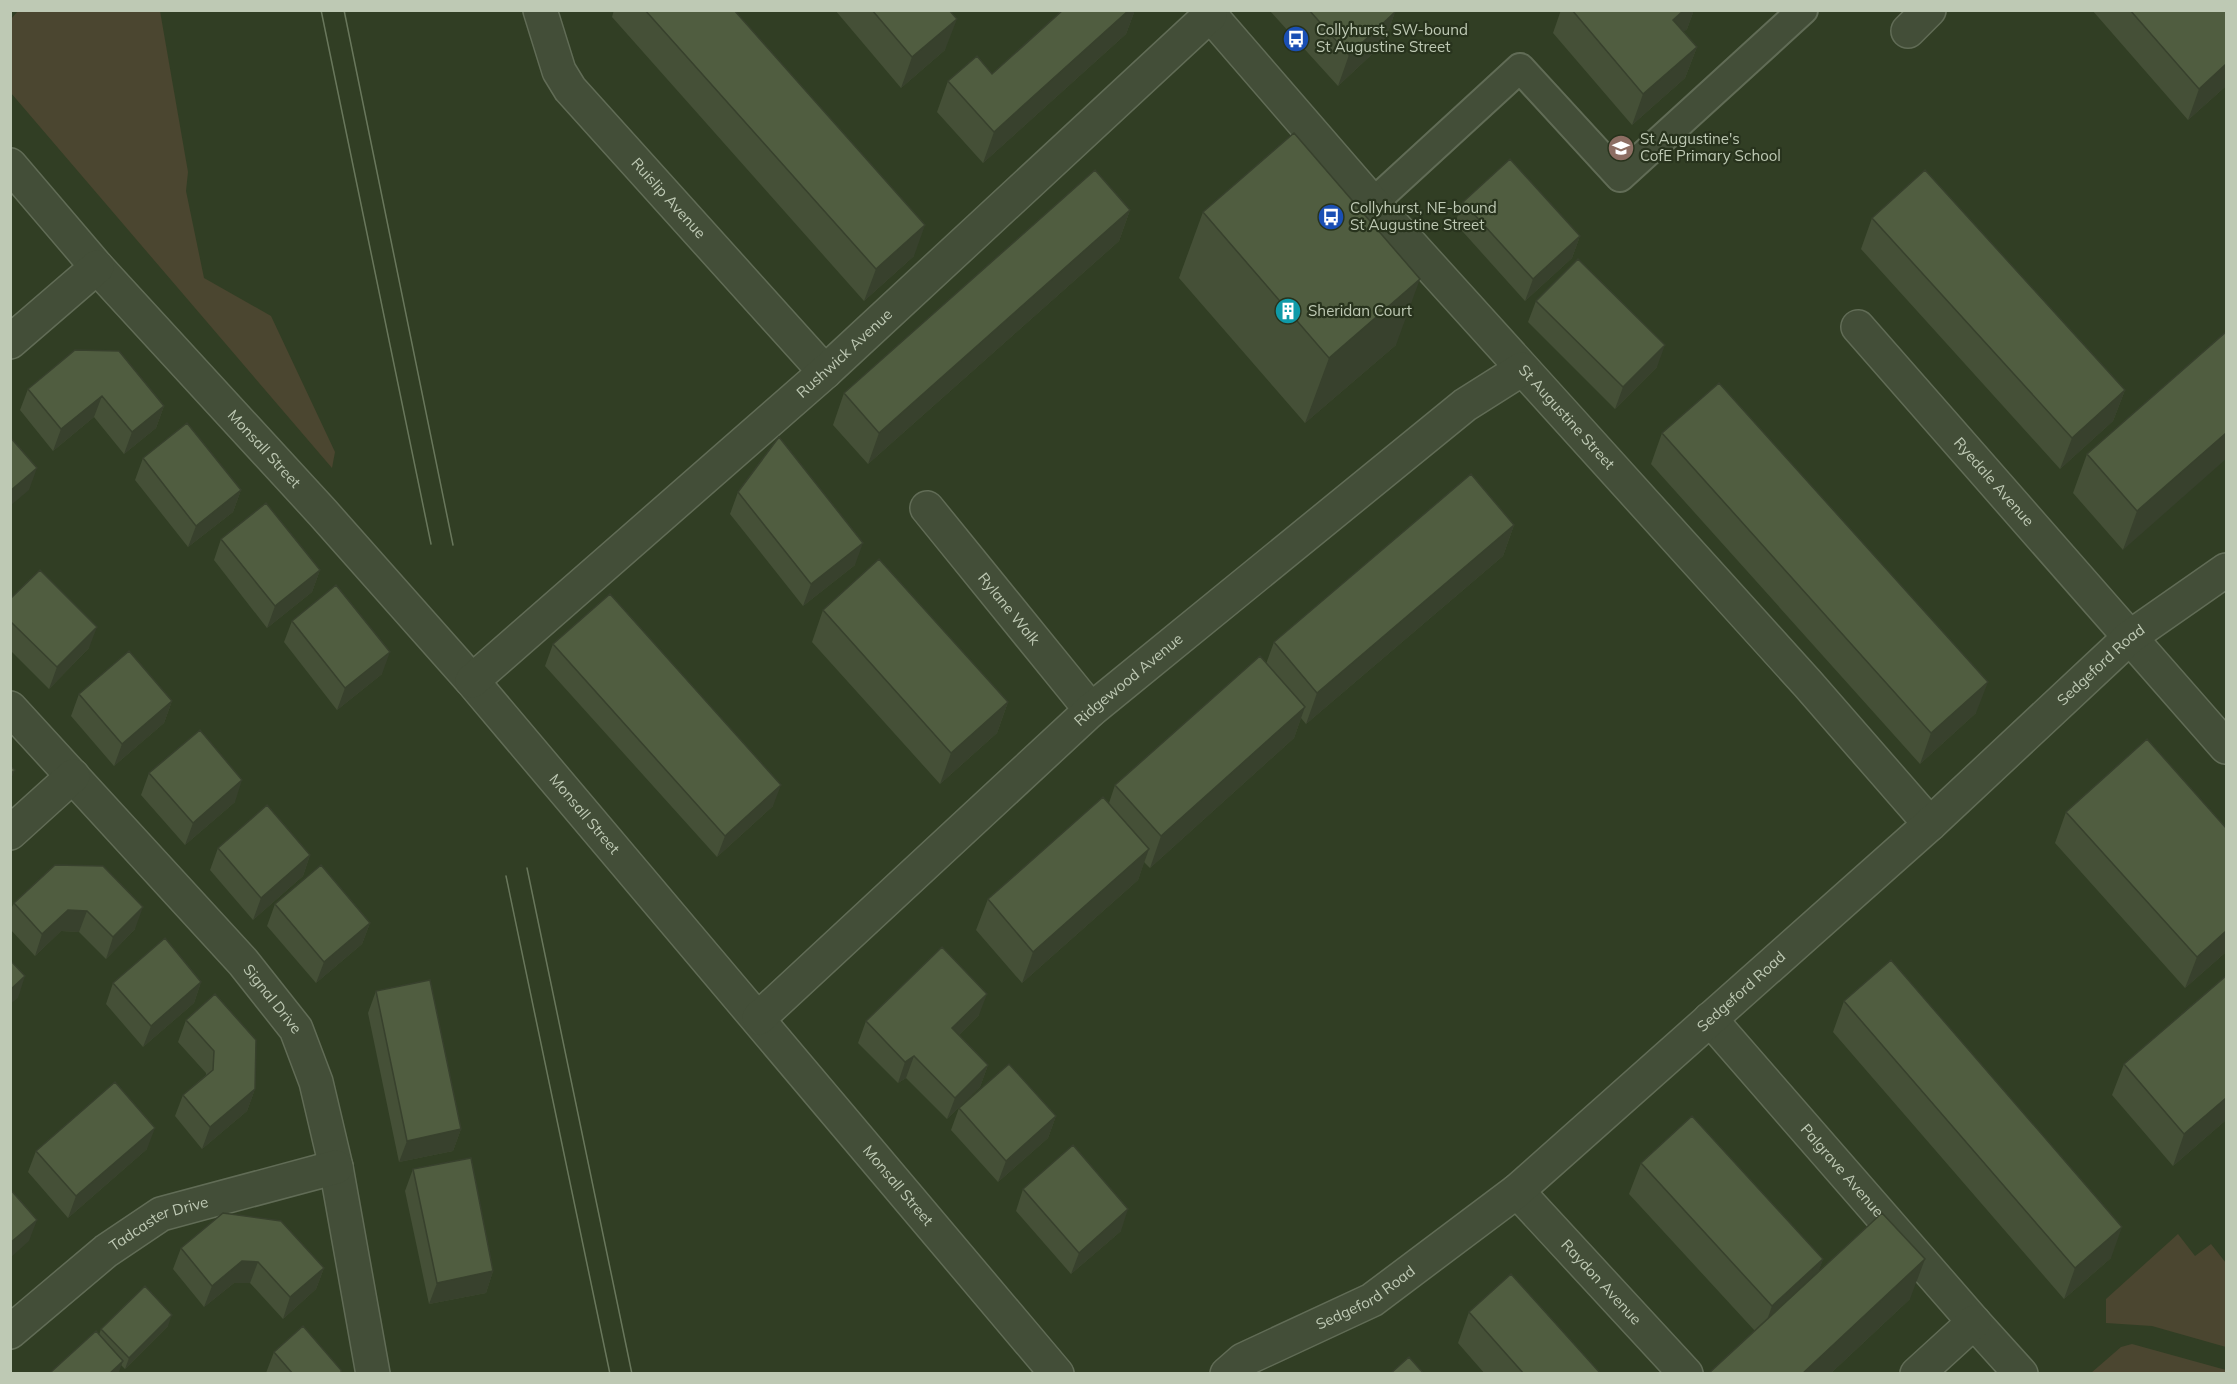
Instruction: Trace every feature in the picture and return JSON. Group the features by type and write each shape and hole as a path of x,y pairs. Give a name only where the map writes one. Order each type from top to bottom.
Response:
{"street":[{"name":"Ruislip Avenue","path":"540,10 559,71 570,89 825,372"},
{"name":"Rushwick Avenue","path":"472,681 825,372 1208,13"},
{"name":"St Augustine Street","path":"1208,13 1373,203 1808,684 1930,824"},
{"name":"Monsall Street","path":"10,165 98,267 323,513 472,681 759,1018 1057,1374"},
{"path":"10,342 98,267"},
{"name":"Ryedale Avenue","path":"1858,327 2226,747"},
{"name":"Ridgewood Avenue","path":"759,1018 1091,710 1465,405 1522,369"},
{"name":"Rylane Walk","path":"927,507 1091,710"},
{"name":"Sedgeford Road","path":"1227,1374 1243,1360 1372,1300 1517,1191 1930,824 2130,637 2226,570"},
{"name":"Signal Drive","path":"10,708 243,962 296,1029 316,1082 336,1167 372,1374"},
{"path":"10,833 73,776"},
{"name":"Palgrave Avenue","path":"1710,1019 2021,1374"},
{"name":"Tadcaster Drive","path":"10,1332 106,1251 161,1214 336,1167"},
{"name":"Raydon Avenue","path":"1517,1191 1686,1374"},
{"path":"1917,1374 1974,1322"}],"lane":[{"path":"1373,203 1520,68 1620,177 1803,10"}],"shaded area":[{"path":"18,11 160,11 188,172 186,191 204,278 271,316 335,452 332,468 11,93 11,19"},
{"path":"2178,1234 2195,1256 2211,1244 2226,1263 2226,1347 2152,1326 2106,1323 2106,1299"},
{"path":"2132,1344 2226,1370 2226,1373 2091,1373 2121,1347"}],"building":[{"path":"645,10 734,10 925,225 876,269"},
{"path":"872,10 949,10 957,19 912,57"},
{"path":"1063,10 1129,10 994,132 948,81 977,56 992,74"},
{"path":"1309,10 1394,10 1395,12 1349,55"},
{"path":"1572,10 1684,10 1673,20 1697,47 1643,94"},
{"path":"2130,10 2226,10 2226,64 2199,89"},
{"path":"1294,133 1420,279 1329,358 1203,212"},
{"path":"1510,159 1580,236 1533,279 1463,202"},
{"path":"1095,170 1130,210 879,433 844,393"},
{"path":"1925,170 2125,390 2072,438 1872,218"},
{"path":"1578,259 1665,345 1623,387 1536,301"},
{"path":"2226,332 2226,433 2137,511 2087,454"},
{"path":"75,350 119,351 164,406 132,432 102,396 61,429 28,389"},
{"path":"1719,383 1988,682 1931,733 1662,433"},
{"path":"187,423 241,490 196,526 143,458"},
{"path":"10,437 37,468 10,491"},
{"path":"779,437 863,543 811,584 738,492"},
{"path":"1471,474 1514,525 1317,693 1274,642"},
{"path":"266,503 320,570 275,606 221,539"},
{"path":"879,559 1008,702 951,753 823,610"},
{"path":"40,570 97,627 57,667 10,621 10,599"},
{"path":"336,585 390,652 345,688 292,621"},
{"path":"610,594 781,785 725,836 553,644"},
{"path":"129,651 172,701 122,744 79,694"},
{"path":"1260,656 1305,707 1161,836 1115,785"},
{"path":"200,730 242,780 193,823 149,773"},
{"path":"2147,739 2226,828 2226,931 2197,957 2066,812"},
{"path":"1103,797 1149,849 1033,952 988,899"},
{"path":"267,805 310,855 261,898 218,848"},
{"path":"55,865 103,866 143,907 113,937 87,911 68,910 42,934 14,903"},
{"path":"321,865 370,923 324,962 275,904"},
{"path":"165,938 201,982 151,1026 113,983"},
{"path":"942,947 987,994 952,1028 988,1065 955,1098 914,1056 905,1062 866,1021"},
{"path":"10,960 25,976 10,990"},
{"path":"1891,960 2122,1227 2075,1268 1844,1001"},
{"path":"2226,976 2226,1098 2184,1134 2124,1064"},
{"path":"430,980 461,1129 407,1141 376,991"},
{"path":"215,994 256,1040 255,1089 210,1127 183,1095 213,1070 214,1051 186,1020"},
{"path":"1009,1064 1056,1116 1006,1161 959,1108"},
{"path":"115,1082 155,1128 76,1196 36,1151"},
{"path":"1692,1116 1823,1259 1772,1306 1641,1163"},
{"path":"1073,1145 1128,1209 1079,1253 1023,1189"},
{"path":"471,1158 493,1271 437,1283 413,1169"},
{"path":"10,1189 37,1220 10,1243"},
{"path":"223,1213 281,1221 324,1268 290,1297 258,1262 242,1261 212,1286 181,1248"},
{"path":"1882,1213 1925,1259 1802,1374 1708,1374"},
{"path":"1511,1274 1601,1374 1524,1374 1469,1312"},
{"path":"145,1286 172,1315 129,1358 101,1329"},
{"path":"303,1326 341,1370 341,1374 293,1374 274,1352"},
{"path":"96,1331 123,1361 109,1374 53,1374 51,1372"},
{"path":"1409,1357 1424,1374 1390,1374"}],"tram line":[{"path":"321,10 431,544"},
{"path":"344,10 453,545"},
{"path":"527,868 632,1374"},
{"path":"506,876 610,1374"}],"place":[{"name":"Collyhurst, SW-bound St Augustine Street","path":"1296,39"},
{"name":"St Augustine's CofE Primary School","path":"1621,148"},
{"name":"Collyhurst, NE-bound St Augustine Street","path":"1331,217"},
{"name":"Sheridan Court","path":"1288,311"}]}
